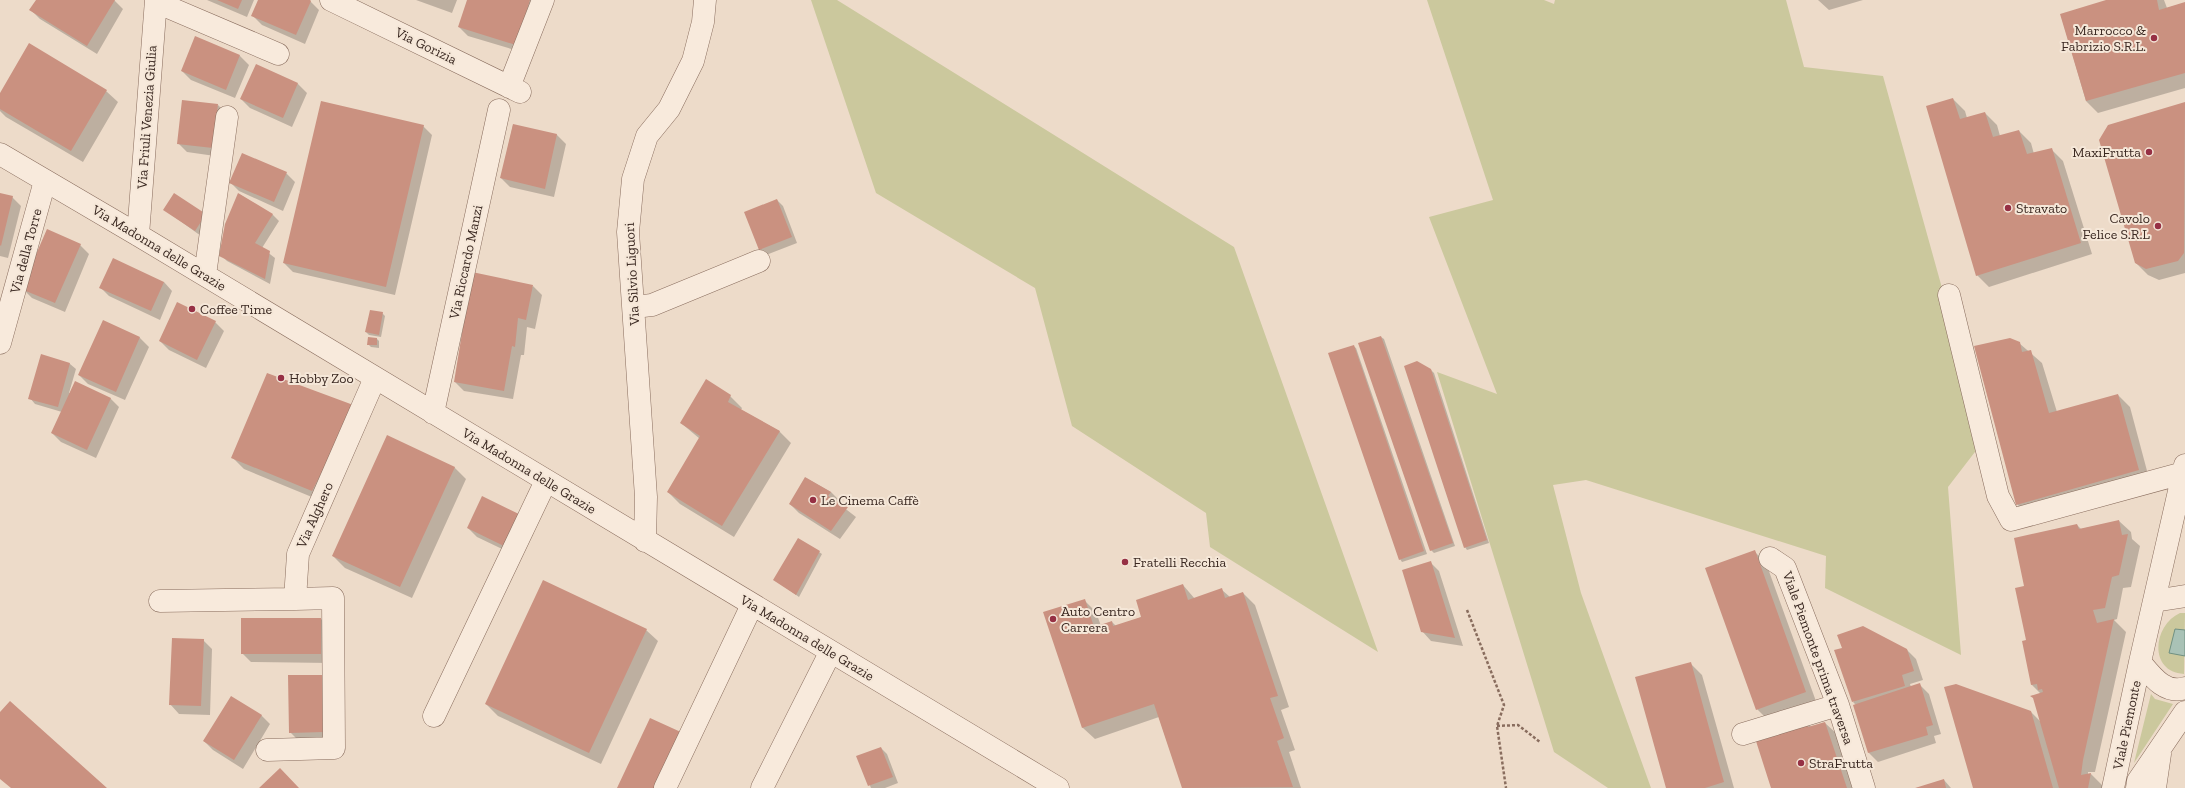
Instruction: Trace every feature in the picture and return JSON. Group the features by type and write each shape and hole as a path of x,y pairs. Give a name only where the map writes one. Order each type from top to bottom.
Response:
{"street":[{"name":"Via Gorizia","path":"342,3 515,90 543,0"},
{"name":"Via Silvio Liguori","path":"645,541 646,497 628,232 633,179 647,136 669,109 693,61 703,22 705,0"},
{"path":"156,1 278,54"},
{"name":"Via Friuli Venezia Giulia","path":"138,235 156,1"},
{"name":"Via Riccardo Manzi","path":"433,413 499,110"},
{"path":"205,275 227,117"},
{"name":"Via Madonna delle Grazie","path":"0,154 205,275 830,653 1058,788"},
{"name":"Via della Torre","path":"0,343 45,181"},
{"path":"634,307 652,305 759,261"},
{"path":"1949,295 1998,496 2011,520 2184,469"},
{"name":"Via Alghero","path":"295,599 298,554 375,378"},
{"name":"Viale Piemonte","path":"2113,788 2184,469"},
{"path":"434,716 546,481"},
{"name":"Viale Piemonte prima traversa","path":"1770,558 1786,568 1838,705 1864,788"},
{"path":"2154,601 2185,596"},
{"path":"160,601 332,598 334,748 267,750"},
{"path":"665,788 752,605"},
{"path":"762,788 830,653"},
{"name":"Viale Piemonte","path":"2140,662 2160,684 2180,689 2185,688"},
{"path":"1743,734 1838,705"},
{"name":"Viale Piemonte","path":"2137,788 2138,781 2185,712"},
{"path":"2155,788 2160,747"}],"path":[{"path":"1467,610 1504,706 1497,726 1506,788"},
{"path":"1497,726 1518,724 1540,742"}],"shaded area":[{"path":"811,0 837,0 1234,247 1378,652 1210,547 1206,513 1072,426 1035,288 876,193"},
{"path":"1427,0 1544,0 1554,4 1555,0 1786,0 1804,67 1883,76 1942,288 1978,448 1948,487 1961,655 1825,588 1826,556 1586,480 1553,485 1581,593 1651,788 1608,788 1554,752 1437,372 1497,394 1429,217 1493,200"},
{"path":"2180,613 2185,613 2184,674 2172,671 2164,665 2160,657 2158,647 2164,627 2171,619"},
{"path":"2175,629 2185,630 2185,656 2169,653"},
{"path":"2151,694 2155,699 2173,704 2134,763"}],"building":[{"path":"36,0 115,0 87,46 29,10"},
{"path":"217,0 242,0 238,9"},
{"path":"258,0 311,1 296,35 251,16"},
{"path":"467,0 530,0 516,45 458,27"},
{"path":"2106,0 2157,0 2159,10 2185,2 2185,73 2086,101 2060,14"},
{"path":"195,36 240,55 226,90 181,71"},
{"path":"29,43 107,90 71,151 0,109 0,93"},
{"path":"256,64 298,83 283,118 240,99"},
{"path":"1953,98 1960,119 1985,112 1993,137 2019,130 2027,154 2052,148 2081,243 1976,276 1926,106"},
{"path":"182,100 218,104 213,148 177,144"},
{"path":"321,101 424,125 386,287 283,263"},
{"path":"2185,102 2184,253 2178,261 2146,269 2135,263 2099,140 2108,125"},
{"path":"513,124 557,134 545,189 500,178"},
{"path":"242,153 287,172 274,202 229,183"},
{"path":"0,193 13,196 1,246 0,245"},
{"path":"174,193 206,214 195,231 163,210"},
{"path":"238,193 273,214 255,243 270,251 265,279 219,256 225,224"},
{"path":"777,199 792,237 759,250 744,212"},
{"path":"47,229 81,244 55,303 21,289"},
{"path":"113,258 164,282 151,311 99,288"},
{"path":"472,272 533,285 526,320 518,318 515,347 512,346 504,391 454,382"},
{"path":"177,302 216,321 197,360 159,341"},
{"path":"370,310 383,312 379,335 365,332"},
{"path":"103,320 140,337 116,392 78,375"},
{"path":"1381,336 1453,543 1430,551 1358,343"},
{"path":"368,337 377,338 377,345 367,345"},
{"path":"2010,338 2020,342 2022,352 2031,350 2049,413 2118,394 2139,470 2016,505 1974,346"},
{"path":"1354,345 1424,551 1399,560 1328,353"},
{"path":"41,354 70,363 58,407 28,399"},
{"path":"1417,361 1431,369 1487,540 1464,548 1404,366"},
{"path":"267,373 356,406 312,491 231,458"},
{"path":"706,379 731,395 728,402 780,431 722,526 667,492 700,436 680,423"},
{"path":"75,381 111,398 87,450 51,433"},
{"path":"387,435 455,467 400,587 332,556"},
{"name":"Le Cinema Caffè","path":"805,477 831,492 828,496 848,507 831,531 789,504"},
{"path":"482,496 523,516 508,548 467,528"},
{"path":"2119,520 2122,535 2128,534 2119,575 2112,577 2105,608 2093,610 2097,623 2114,619 2083,760 2081,775 2091,773 2088,788 2059,788 2033,698 2030,696 2043,692 2042,689 2038,690 2037,684 2031,685 2022,641 2026,640 2015,588 2024,586 2014,538 2077,524 2079,529"},
{"path":"798,538 820,551 796,595 773,580"},
{"path":"1755,550 1806,692 1756,710 1705,568"},
{"path":"1431,561 1455,638 1421,632 1402,570"},
{"path":"543,580 647,629 589,753 485,704"},
{"path":"1183,584 1188,600 1222,588 1225,598 1243,592 1278,696 1270,698 1284,738 1277,741 1293,787 1182,788 1154,704 1082,728 1043,612 1085,599 1094,627 1112,621 1113,626 1141,617 1136,600"},
{"path":"241,618 321,618 321,654 241,654"},
{"path":"1863,626 1907,649 1914,671 1902,675 1905,686 1852,702 1834,650 1842,648 1837,635"},
{"path":"172,638 204,639 201,706 169,705"},
{"path":"1691,662 1724,782 1705,788 1666,788 1635,677"},
{"path":"288,675 323,675 324,732 289,733"},
{"path":"1920,683 1933,725 1926,727 1928,735 1868,753 1853,705"},
{"path":"1956,684 2031,711 2053,788 1973,788 1944,687"},
{"path":"231,696 262,715 234,760 203,741"},
{"path":"10,701 107,788 11,788 0,779 0,712"},
{"path":"650,718 683,733 657,788 617,788"},
{"name":"StraFrutta","path":"1807,721 1808,727 1825,722 1847,788 1771,788 1755,738"},
{"path":"881,747 893,777 868,786 856,756"},
{"path":"280,768 299,788 259,788"},
{"path":"1944,779 1946,788 1915,788"}],"place":[{"name":"Marrocco & Fabrizio S.R.L.","path":"2154,38"},
{"name":"MaxiFrutta","path":"2149,152"},
{"name":"Stravato","path":"2008,208"},
{"name":"Cavolo Felice S.R.L","path":"2158,226"},
{"name":"Coffee Time","path":"192,309"},
{"name":"Hobby Zoo","path":"281,378"},
{"name":"Le Cinema Caffè","path":"813,500"},
{"name":"Fratelli Recchia","path":"1125,562"},
{"name":"Auto Centro Carrera","path":"1053,619"},
{"name":"StraFrutta","path":"1801,763"}]}
